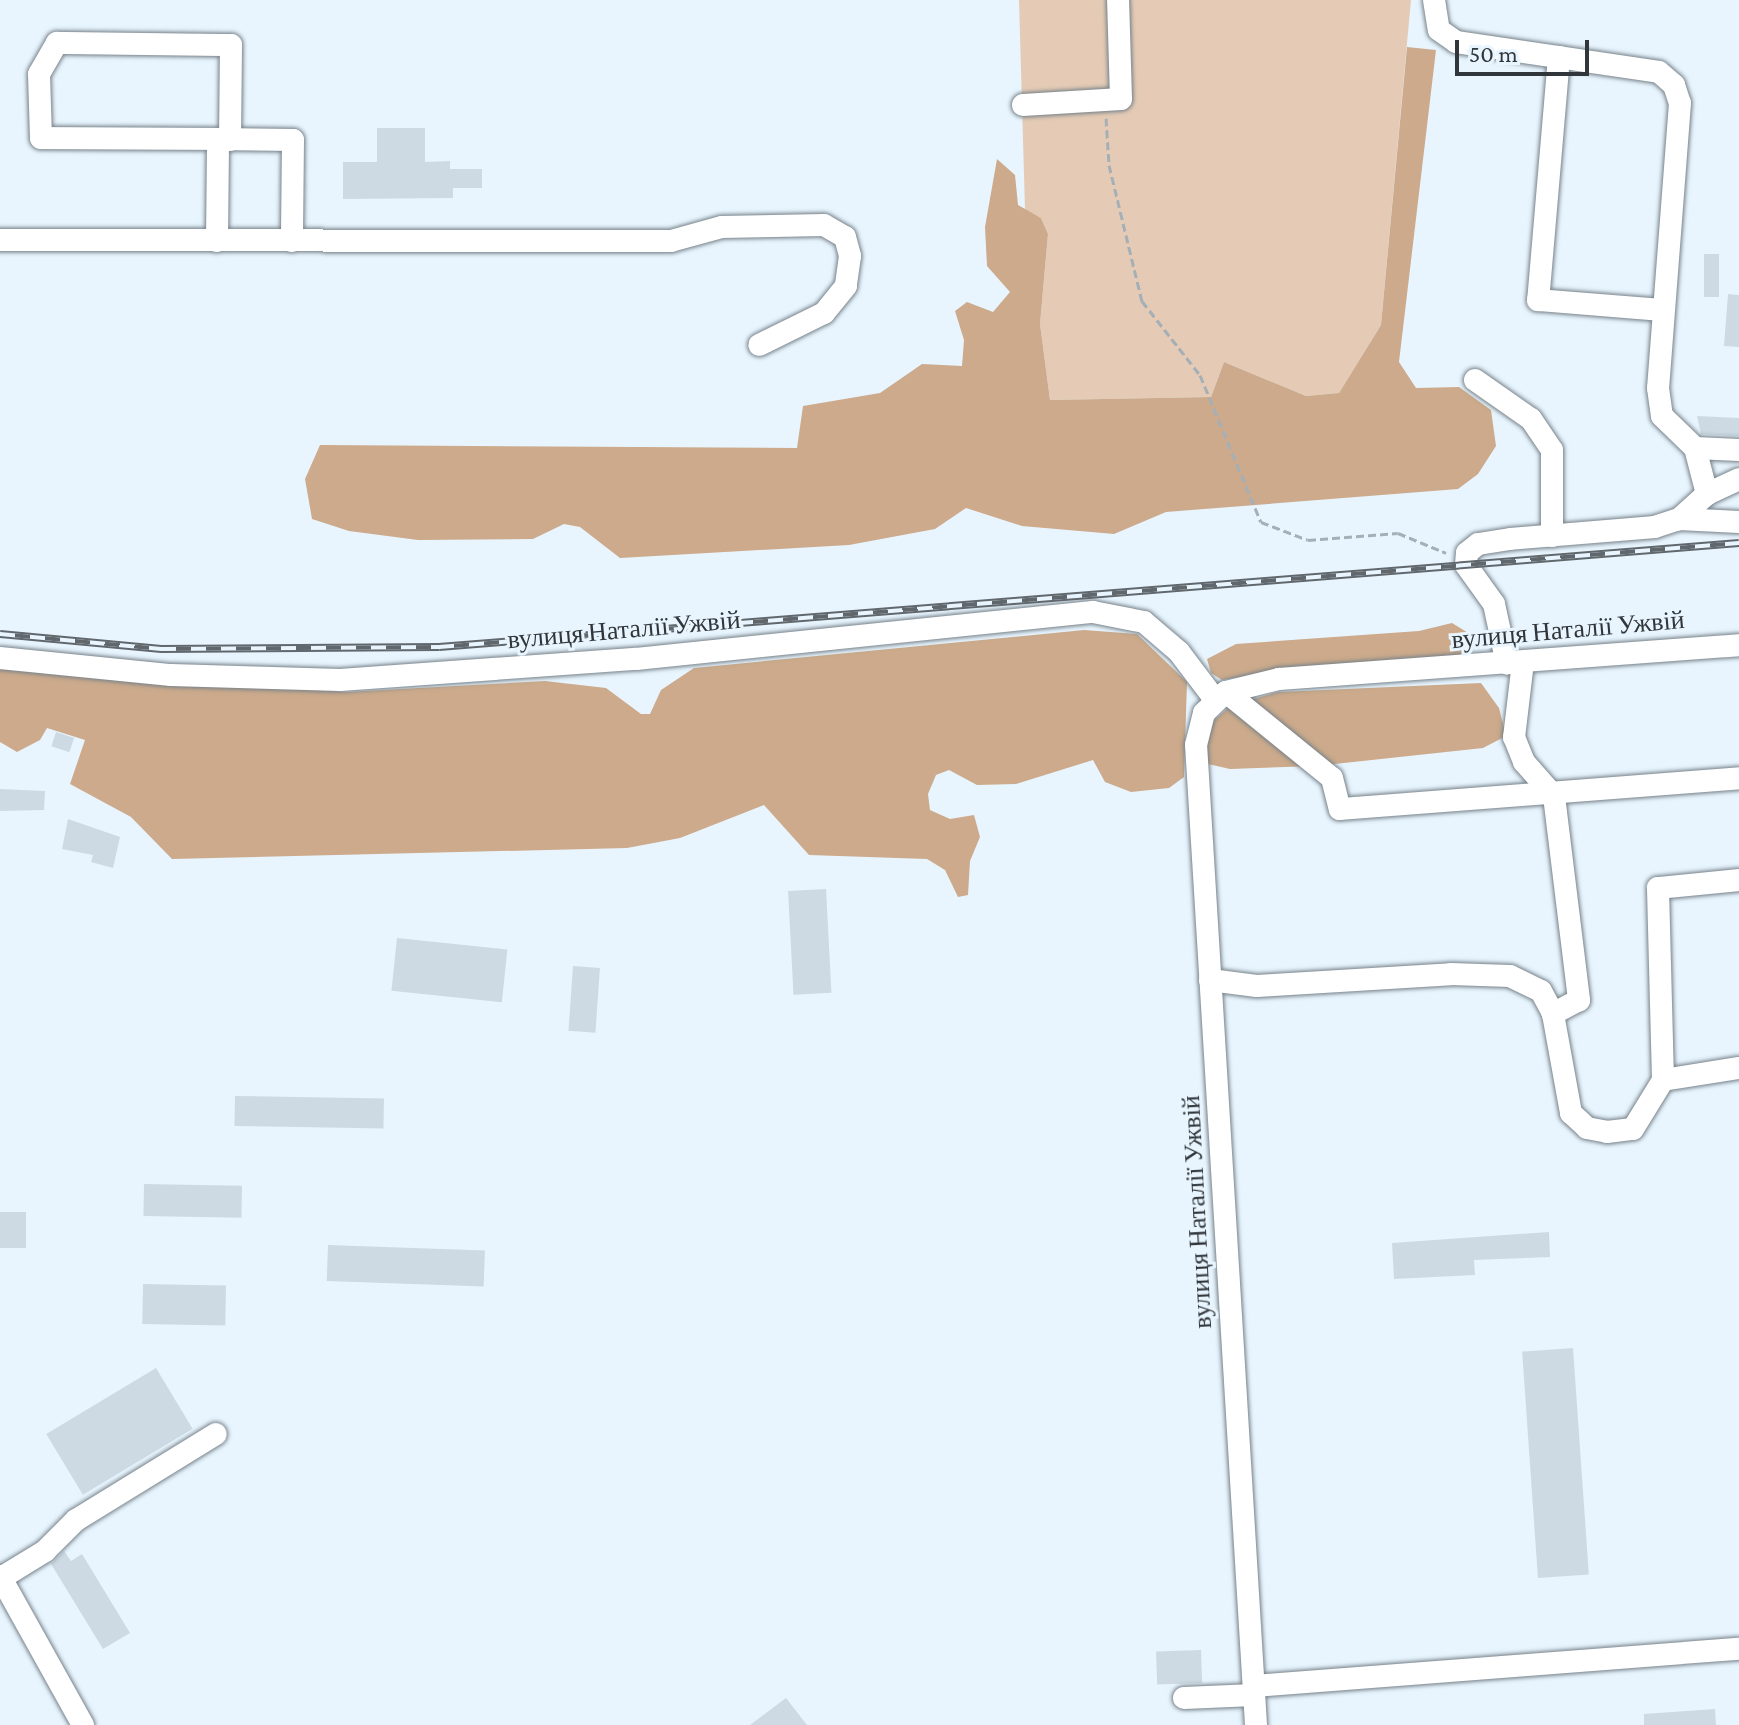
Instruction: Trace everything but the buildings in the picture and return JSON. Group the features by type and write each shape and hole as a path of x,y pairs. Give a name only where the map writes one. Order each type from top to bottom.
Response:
{"street":[{"path":"1023,105 1121,99 1118,0"},
{"path":"1434,0 1433,17 1439,30 1456,42 1659,72 1674,85 1680,103 1661,310 1662,416 1695,448 1707,494"},
{"path":"217,241 224,139 231,45 57,43 39,74 41,138 224,139 293,140 292,241"},
{"path":"1559,57 1538,300 1661,310"},
{"path":"0,240 671,241 722,227 824,225 845,237 850,256 846,286 824,313 759,345"},
{"path":"1475,380 1531,419 1552,450 1552,536"},
{"path":"1695,448 1739,450"},
{"path":"1679,519 1707,494 1739,479"},
{"path":"1553,1014 1579,1000 1554,796 1524,762 1514,737 1515,663 1494,604 1466,565 1467,553 1478,544 1655,527 1679,519 1739,522"},
{"name":"вулиця Наталії Ужвій","path":"0,658 171,675 340,680 636,659 1093,612 1144,622 1179,652 1221,696"},
{"name":"вулиця Наталії Ужвій","path":"1256,1725 1196,745 1204,713 1221,696 1279,679 1739,645"},
{"path":"1221,696 1332,778 1340,809 1738,782"},
{"path":"1210,980 1257,986 1451,974 1510,976 1541,991 1553,1014 1571,1113 1587,1128 1633,1129 1663,1080 1658,888 1739,880"},
{"path":"1663,1080 1739,1068"},
{"path":"83,1725 0,1577 45,1551 76,1520 216,1434"},
{"path":"1184,1698 1739,1649"}],"path":[{"path":"1105,100 1109,165 1142,301 1200,375 1261,522 1308,540 1398,533 1428,541 1466,565"}],"shaded area":[{"path":"1019,0 1411,0 1381,325 1339,393 1306,396 1224,362 1211,397 1050,400 1040,324 1048,234 1041,218 1025,210"},
{"path":"1407,47 1436,50 1399,362 1416,388 1459,387 1491,410 1496,446 1478,474 1458,489 1166,512 1114,534 1022,526 966,508 935,529 849,545 620,558 580,527 564,524 533,539 418,540 349,531 312,519 305,479 320,445 797,448 803,406 880,393 922,364 962,366 964,340 955,311 967,302 993,312 1010,292 987,266 985,227 997,159 1015,175 1018,205 1041,218 1048,234 1040,324 1050,400 1211,397 1224,362 1306,396 1339,393 1381,325"},
{"path":"1452,623 1470,634 1471,658 1277,671 1222,680 1211,673 1207,659 1236,644 1419,631"},
{"path":"1084,630 1137,634 1187,682 1184,777 1169,788 1131,792 1105,782 1093,760 1016,784 977,785 949,770 936,775 928,794 930,810 950,819 974,815 980,837 970,861 968,895 958,897 945,870 927,859 809,855 764,805 680,838 627,848 172,859 131,817 70,784 85,740 47,728 40,740 17,752 0,742 0,668 346,692 545,681 606,688 641,714 650,714 661,690 694,668"},
{"path":"1481,683 1499,708 1506,736 1483,748 1316,766 1230,769 1208,764 1206,745 1212,722 1232,705 1278,692"}],"railway":[{"path":"0,634 161,649 439,647 1739,543"}]}
